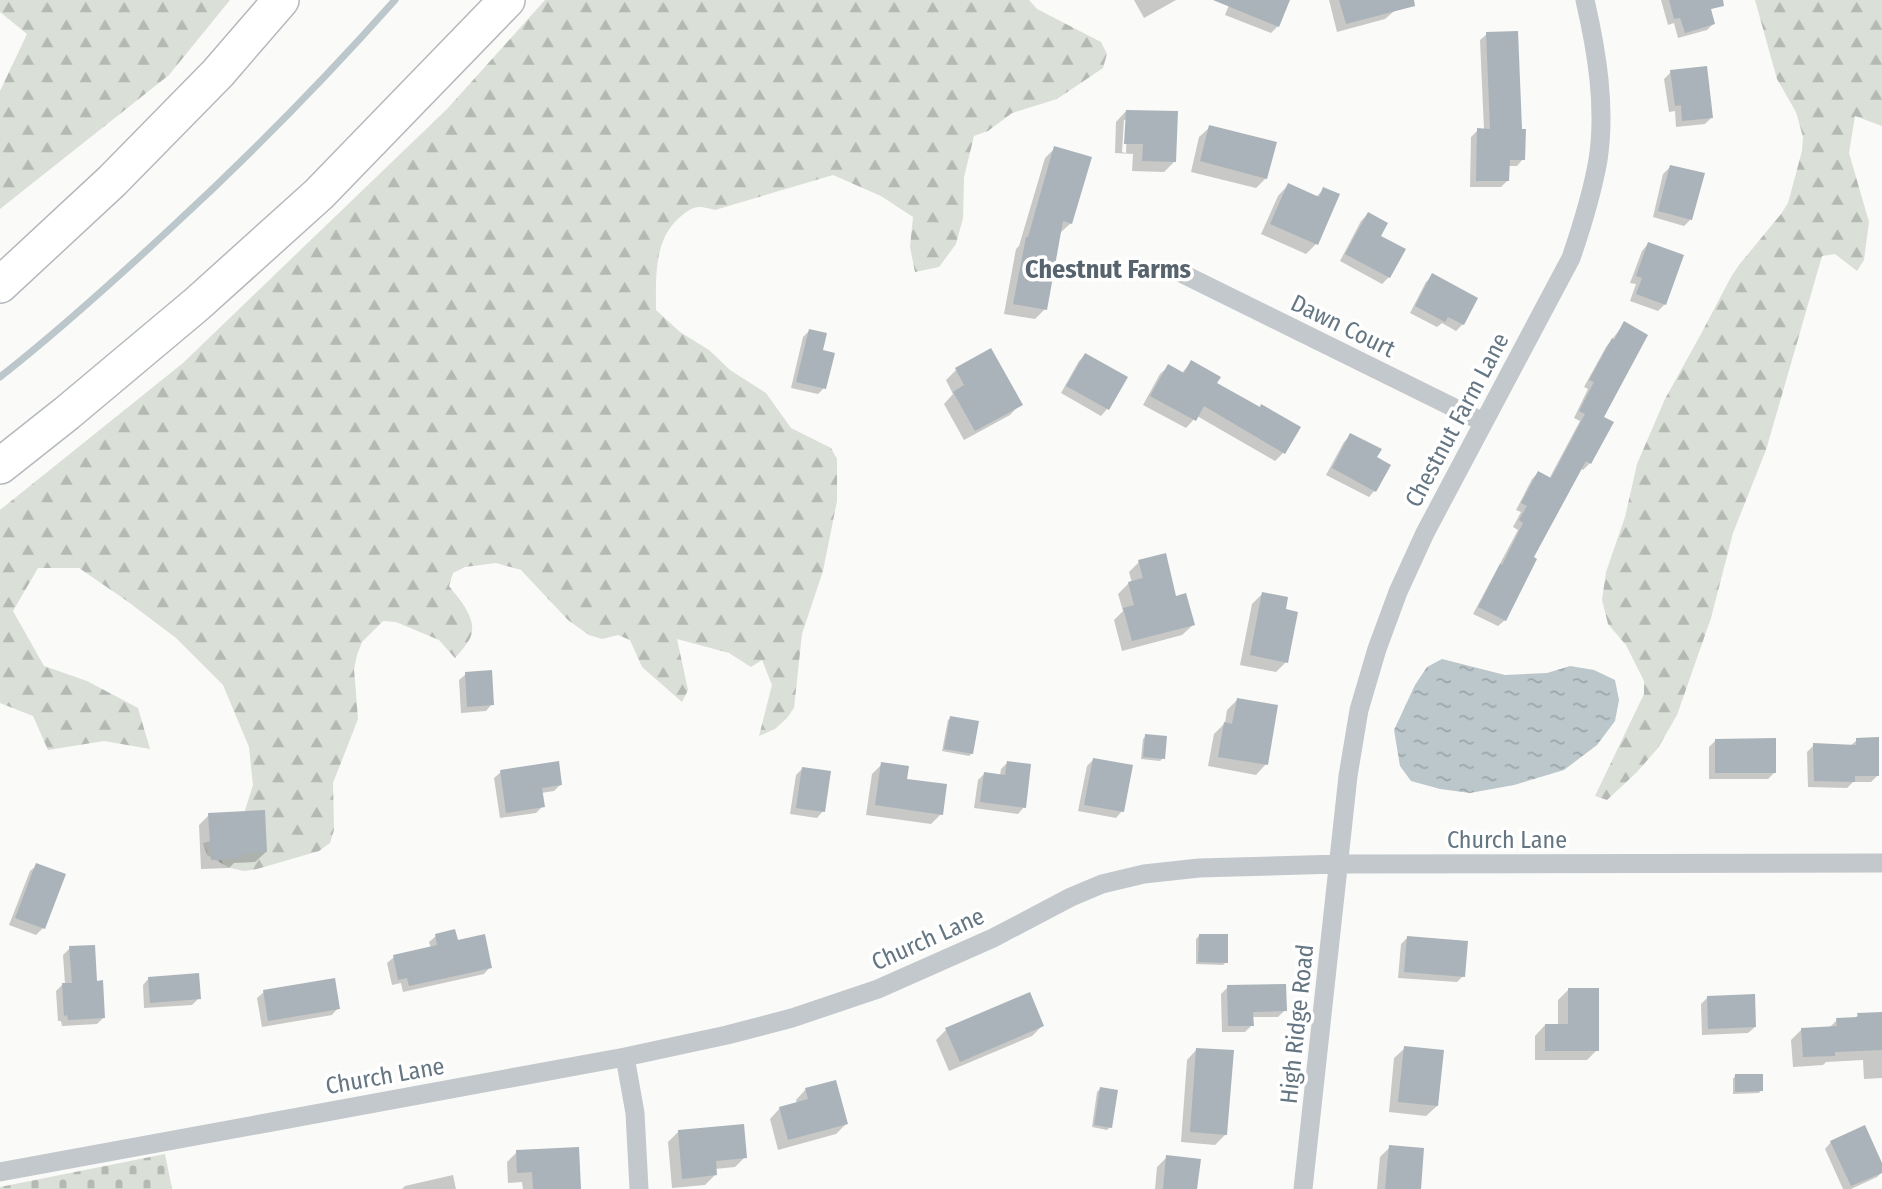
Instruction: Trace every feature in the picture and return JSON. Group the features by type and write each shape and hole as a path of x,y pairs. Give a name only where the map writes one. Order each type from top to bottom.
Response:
{"highway":[{"path":"0,285 112,181 219,73 281,0"},
{"path":"0,466 197,304 319,194 507,0"}],"street":[{"name":"Chestnut Farm Lane","path":"1339,864 1348,776 1357,723 1377,649 1398,592 1419,545 1483,422 1572,258 1587,210 1598,158 1600,101 1596,51 1585,0"},
{"name":"Dawn Court","path":"1181,273 1483,422"},
{"name":"Church Lane","path":"0,1172 625,1057 727,1035 792,1018 878,989 993,938 1071,897 1102,884 1144,874 1199,869 1339,864 1882,863"},
{"name":"High Ridge Road","path":"1303,1189 1339,864"},
{"path":"625,1057 635,1112 639,1189"}],"green space":[{"path":"0,0 230,0 169,75 0,209 0,91 27,34 0,12"},
{"path":"545,0 1029,0 1037,9 1101,42 1107,54 1103,68 1057,99 1012,113 988,131 974,136 964,177 963,218 956,244 939,267 915,272 910,247 913,217 881,196 833,175 715,210 694,208 671,226 665,237 658,260 656,310 680,332 709,350 730,370 766,393 791,428 831,448 837,459 837,501 823,571 802,634 794,708 787,718 775,729 759,736 772,685 762,660 751,667 729,653 677,639 688,690 682,702 642,667 630,640 618,635 602,639 589,635 568,620 521,570 496,563 465,567 453,573 449,586 467,611 472,633 455,658 439,640 396,622 383,621 362,642 354,669 358,719 333,783 334,830 330,843 319,851 257,869 244,871 230,868 207,855 203,843 231,836 241,823 253,785 249,747 223,685 176,638 127,601 79,568 38,568 13,611 44,666 87,681 138,708 150,749 104,741 48,750 33,716 0,703 0,510 183,363 447,109"},
{"path":"1755,0 1882,0 1882,126 1855,116 1849,153 1869,222 1864,260 1857,271 1835,254 1822,256 1766,450 1733,533 1711,618 1677,715 1658,748 1607,800 1595,796 1644,694 1644,681 1626,645 1608,624 1602,600 1606,572 1625,517 1637,464 1665,399 1731,277 1788,203 1802,151 1803,137 1796,112 1777,79"},
{"path":"165,1154 172,1189 0,1189 0,1187"}],"water":[{"path":"1442,659 1505,675 1547,673 1570,666 1594,670 1615,680 1619,700 1615,721 1597,745 1564,770 1514,785 1470,793 1411,781 1400,766 1394,730 1415,685 1427,667"}],"building":[{"path":"1213,0 1290,0 1279,27"},
{"path":"1339,0 1414,0 1415,6 1346,24"},
{"path":"1669,0 1723,0 1724,6 1711,9 1715,24 1685,33 1680,18 1674,19"},
{"path":"1518,31 1522,129 1526,129 1525,160 1510,160 1509,181 1476,181 1477,128 1490,129 1486,32"},
{"path":"1707,66 1713,118 1682,121 1681,105 1675,106 1670,70"},
{"path":"1126,110 1178,111 1176,162 1142,161 1143,144 1124,144"},
{"path":"1209,125 1277,142 1267,179 1200,161"},
{"path":"1054,146 1092,157 1072,224 1063,221 1047,310 1013,304 1026,237"},
{"path":"1670,165 1705,173 1692,220 1658,211"},
{"path":"1288,183 1319,197 1323,187 1340,194 1318,245 1270,224"},
{"path":"1368,212 1388,223 1381,236 1406,249 1390,278 1345,254"},
{"path":"1648,242 1684,255 1666,305 1636,294 1642,278 1636,276"},
{"path":"1432,273 1478,298 1464,325 1448,317 1445,322 1415,306"},
{"path":"1624,321 1648,335 1604,417 1614,422 1591,464 1586,461 1534,557 1537,559 1506,621 1478,607 1523,523 1519,520 1527,506 1521,503 1538,471 1551,478 1585,414 1579,411 1594,382 1589,380"},
{"path":"809,329 827,333 823,350 835,353 826,389 796,382"},
{"path":"991,348 1023,405 975,431 953,392 964,385 955,368"},
{"path":"1085,353 1128,377 1109,410 1066,386"},
{"path":"1191,360 1221,377 1217,383 1301,427 1285,454 1204,406 1196,421 1150,396 1168,364 1184,373"},
{"path":"1350,433 1382,449 1377,457 1391,465 1376,492 1332,468"},
{"path":"1166,553 1176,596 1186,593 1195,625 1132,641 1123,608 1134,605 1128,582 1143,578 1138,560"},
{"path":"1262,592 1288,597 1286,609 1298,612 1288,663 1250,655"},
{"path":"492,670 494,705 467,707 465,672"},
{"path":"1237,698 1278,705 1268,765 1218,757 1224,722 1232,724"},
{"path":"950,716 979,721 973,754 944,749"},
{"path":"1145,734 1167,736 1165,759 1143,757"},
{"path":"1879,737 1879,776 1855,776 1855,782 1814,781 1813,743 1856,745 1856,738"},
{"path":"1776,738 1776,773 1715,773 1715,739"},
{"path":"1093,758 1133,765 1124,812 1084,805"},
{"path":"559,761 562,785 542,788 545,807 506,813 500,770"},
{"path":"1007,761 1031,764 1026,808 980,802 984,772 1005,775"},
{"path":"881,762 909,766 907,779 947,784 943,815 875,805"},
{"path":"802,767 831,771 825,812 796,808"},
{"path":"265,810 267,852 241,854 241,858 211,860 208,813"},
{"path":"36,863 66,874 45,929 15,918"},
{"path":"455,929 458,940 485,934 492,968 409,986 407,978 398,980 393,955 437,945 435,934"},
{"path":"1199,934 1228,934 1228,963 1198,962"},
{"path":"1407,936 1468,941 1465,977 1404,972"},
{"path":"95,945 97,981 103,980 105,1018 68,1020 67,1015 64,1016 62,983 72,983 69,946"},
{"path":"199,973 201,999 150,1003 148,977"},
{"path":"335,978 340,1009 268,1021 263,990"},
{"path":"1286,984 1287,1011 1253,1012 1254,1026 1228,1026 1227,985"},
{"path":"1568,988 1599,988 1599,1051 1545,1051 1545,1024 1568,1024"},
{"path":"1030,992 1044,1026 960,1062 945,1028"},
{"path":"1755,994 1756,1027 1708,1029 1707,996"},
{"path":"1882,1012 1882,1050 1835,1052 1835,1056 1803,1057 1801,1028 1837,1026 1836,1018 1858,1017 1857,1013"},
{"path":"1404,1046 1444,1050 1438,1106 1398,1102"},
{"path":"1196,1048 1234,1050 1227,1135 1190,1132"},
{"path":"1735,1074 1763,1074 1763,1091 1735,1092"},
{"path":"836,1080 848,1124 788,1140 779,1107 808,1099 805,1088"},
{"path":"1100,1087 1118,1090 1112,1128 1094,1125"},
{"path":"744,1124 747,1158 716,1161 717,1175 682,1179 678,1130"},
{"path":"1865,1125 1882,1163 1882,1173 1851,1186 1830,1141"},
{"path":"1389,1145 1424,1148 1421,1189 1385,1189"},
{"path":"579,1147 581,1189 533,1189 532,1172 517,1173 516,1150"},
{"path":"1166,1155 1201,1159 1197,1189 1163,1189"}],"waterway":[{"path":"0,377 88,304 201,200 314,88 395,0"}],"district":[{"name":"Chestnut Farms","path":"1108,269"}]}
